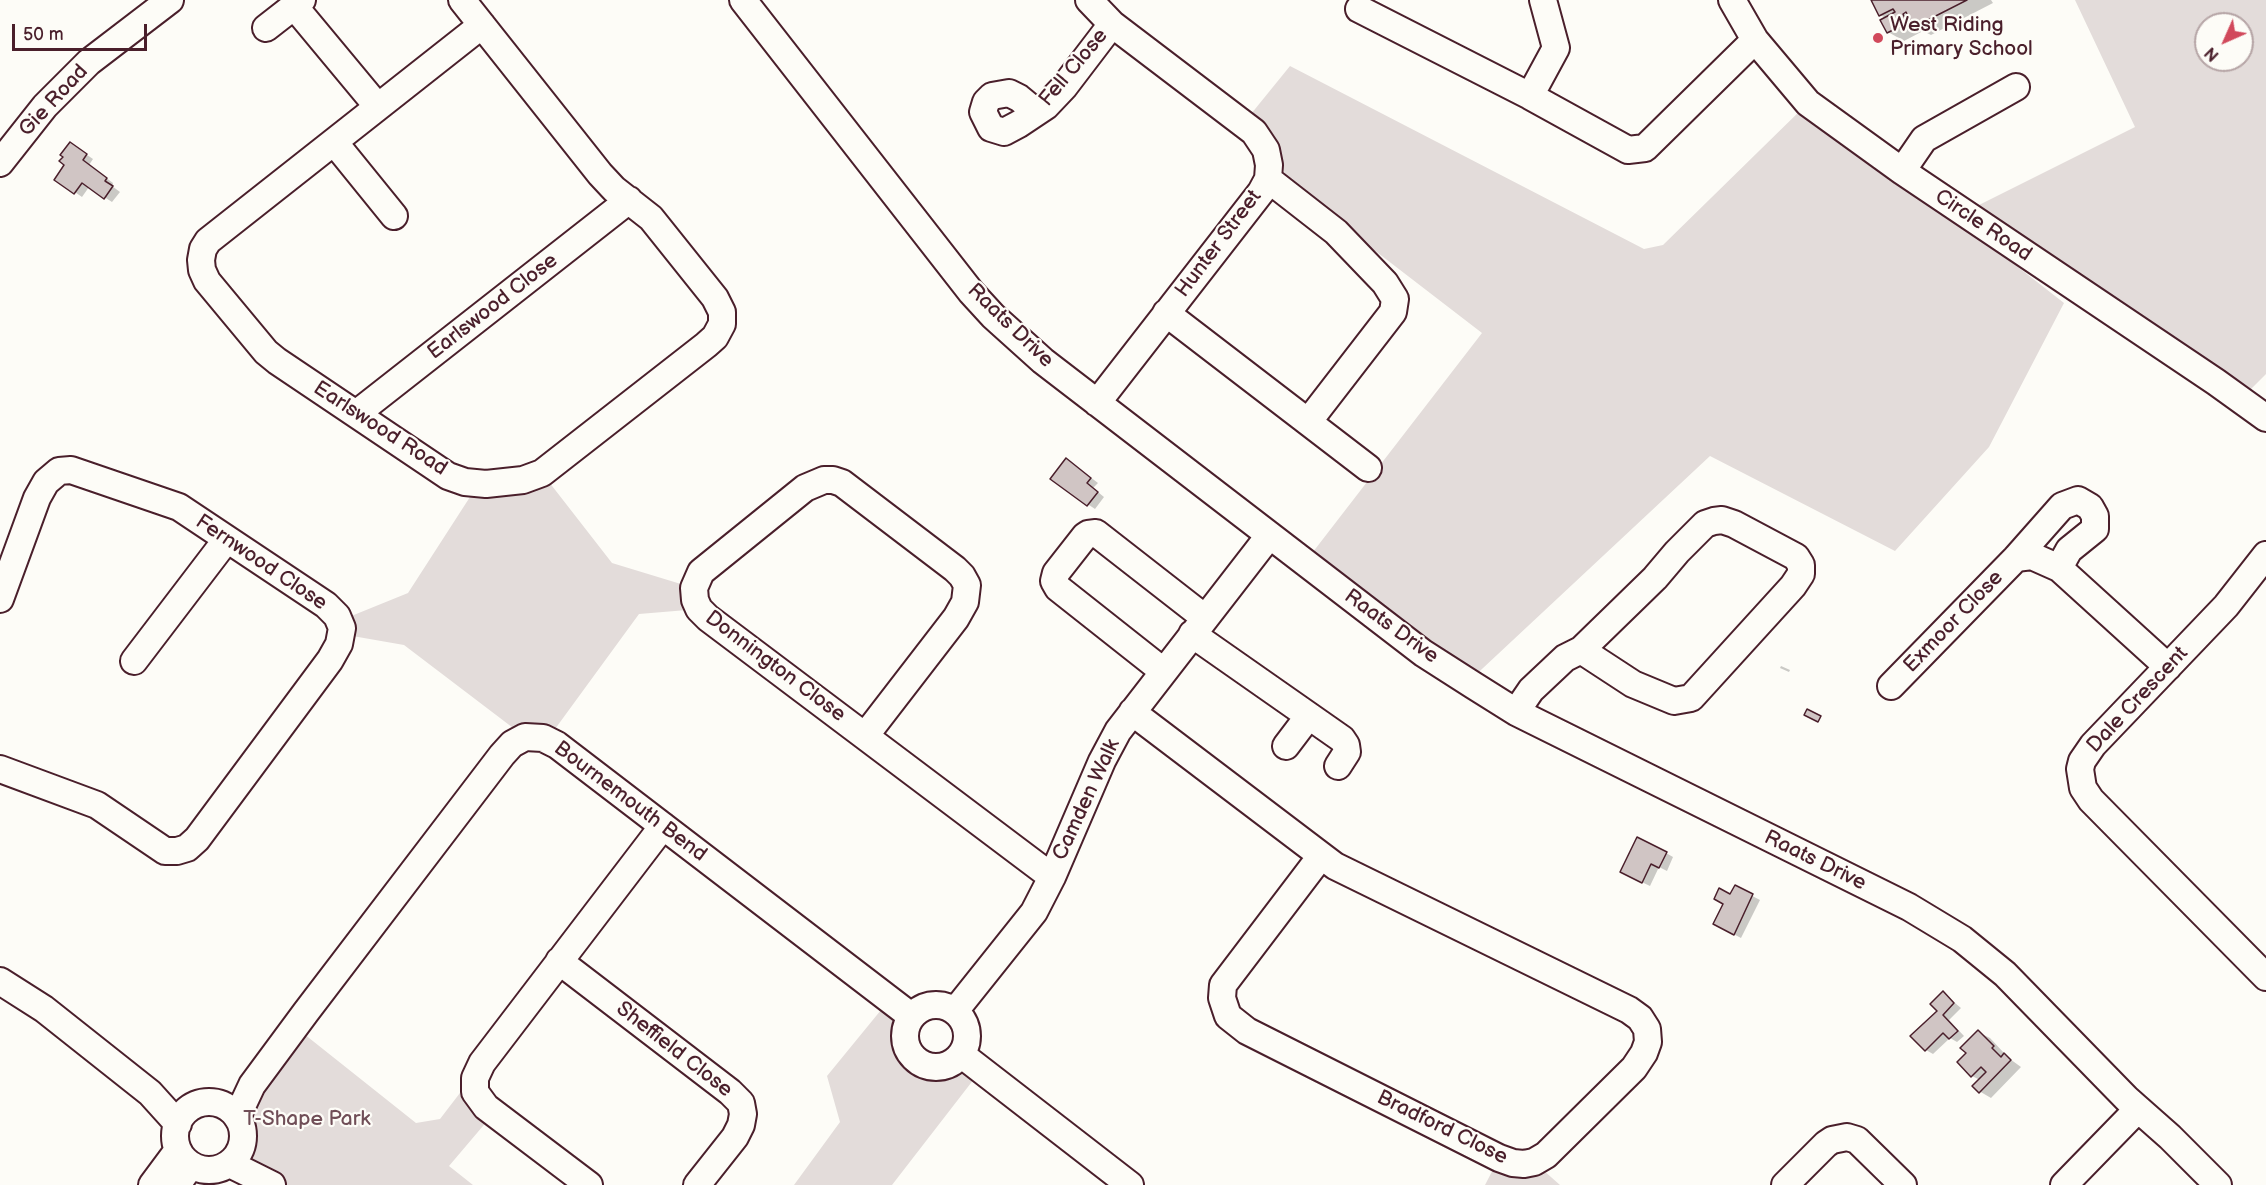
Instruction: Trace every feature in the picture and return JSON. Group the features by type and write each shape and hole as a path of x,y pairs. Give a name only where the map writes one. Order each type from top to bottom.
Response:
{"street":[{"name":"Gie Road","path":"0,163 45,106 89,62 170,0"},
{"name":"Earlswood Road","path":"462,0 482,25 600,174 651,218 715,298 722,312 722,324 715,337 542,473 523,480 486,484 465,482 448,476 266,352 207,280 202,270 201,260 203,249 208,241 482,25"},
{"name":"Raats Drive","path":"743,0 971,292 1018,339 1097,404 1423,653 1516,712 1939,924 2005,974 2142,1113 2170,1137 2218,1185"},
{"name":"Hunter Street","path":"1089,0 1112,24 1254,132 1266,150 1269,165 1268,178 1261,192 1097,404"},
{"path":"1530,96 1556,48 1543,0"},
{"name":"Circle Road","path":"1732,0 1755,40 1808,103 1902,171 2266,418"},
{"path":"266,28 298,3 378,107"},
{"path":"1359,9 1530,96 1628,150 1645,148 1755,40"},
{"name":"Fell Close","path":"1036,112 1046,106 1064,87 1112,24"},
{"path":"1902,171 1924,139 2016,87"},
{"path":"334,142 394,216"},
{"path":"1268,178 1336,232 1368,268 1385,283 1395,299 1393,312 1308,422"},
{"name":"Earlswood Close","path":"356,414 629,200"},
{"path":"1166,313 1368,468"},
{"name":"Fernwood Close","path":"0,599 37,498 46,482 59,471 71,470 179,507 326,605 337,616 342,628 339,644 330,660 197,839 187,848 165,851 97,805 0,769"},
{"name":"Donnington Close","path":"865,736 956,618 965,602 967,585 955,569 842,483 824,480 806,488 710,564 696,580 694,588 695,600 699,609 708,618 1052,877"},
{"name":"Exmoor Close","path":"1891,686 2016,558 2062,507 2078,500 2090,507 2096,516 2095,529 2069,550 2058,568"},
{"path":"1516,712 1531,690 1565,658 1581,650 1655,578 1694,533 1705,524 1714,521 1734,524 1796,556 1802,565 1801,574 1793,586 1691,698 1674,701 1644,688 1603,666 1581,650"},
{"path":"1163,671 1058,588 1054,581 1056,573 1085,536 1092,532 1096,533 1199,626 1308,717 1337,734 1345,742 1347,752 1338,766"},
{"name":"Camden Walk","path":"955,1011 1034,912 1052,877 1102,761 1118,731 1269,536"},
{"path":"134,661 227,539"},
{"name":"Dale Crescent","path":"2266,555 2226,606 2088,751 2082,760 2080,769 2083,788 2091,800 2266,976"},
{"name":"Exmoor Close","path":"2016,558 2032,556 2058,568 2168,667"},
{"name":"Bradford Close","path":"1132,712 1335,866 1629,1010 1640,1018 1647,1029 1648,1042 1644,1053 1634,1068 1546,1155 1534,1162 1524,1164 1498,1158 1247,1031 1228,1016 1222,998 1223,985 1321,856"},
{"path":"1286,746 1308,717"},
{"name":"Bournemouth Bend","path":"229,1110 252,1085 495,764 512,744 525,737 543,738 557,745 911,1016"},
{"path":"589,1185 486,1107 475,1092 476,1077 482,1063 663,826"},
{"name":"Sheffield Close","path":"559,961 730,1092 741,1103 741,1125 735,1137 697,1185"},
{"path":"0,981 44,1009 150,1093 184,1115"},
{"path":"943,1005 955,1011 963,1020 967,1030 966,1047 962,1055 946,1066 930,1068 919,1063 911,1055 904,1038 911,1016 927,1006 943,1005"},
{"path":"962,1055 1130,1185"},
{"path":"152,1185 182,1166 210,1170 236,1156 243,1129 229,1110 211,1102 184,1115 176,1141 182,1166"},
{"name":"Raats Drive","path":"2142,1113 2200,1185"},
{"path":"2064,1185 2142,1113"},
{"path":"1785,1185 1826,1144 1832,1140 1847,1137 1857,1140 1903,1185"},
{"path":"236,1156 271,1184"}],"green space":[{"path":"2075,0 2266,0 2266,374 2251,389 1977,206 2135,127"},
{"path":"1290,66 1644,249 1663,245 1808,103 2064,303 1989,447 1895,551 1710,456 1467,683 1306,561 1482,333 1287,183 1279,150 1251,114"},
{"path":"542,473 612,563 694,588 699,609 639,614 547,740 525,737 404,645 341,634 339,621 408,593 479,483"},
{"path":"890,999 911,1016 904,1038 907,1048 919,1063 930,1068 946,1067 954,1063 981,1070 892,1185 794,1185 840,1122 827,1076"},
{"name":"T-Shape Park","path":"294,1026 416,1123 440,1119 463,1089 494,1113 449,1166 473,1185 272,1185 237,1157 244,1136 237,1117"},
{"path":"1499,1158 1534,1162 1560,1185 1485,1185"}],"building":[{"path":"1871,0 1967,0 1914,27 1906,12 1903,14 1907,23 1887,33 1880,20 1895,12 1893,9 1879,16"},
{"path":"70,142 87,154 83,160 107,178 105,181 113,186 104,199 82,183 74,194 54,180 64,165 59,161 63,157 60,155"},
{"path":"1066,458 1091,478 1087,483 1098,492 1087,506 1050,479"},
{"path":"1807,709 1821,716 1818,722 1804,715"},
{"path":"1637,837 1667,852 1659,868 1651,864 1642,883 1620,872"},
{"path":"1735,885 1753,894 1734,935 1713,924 1723,904 1714,899 1719,888 1730,894"},
{"path":"1943,991 1954,1003 1943,1015 1958,1031 1949,1039 1943,1033 1925,1051 1910,1036 1937,1011 1930,1004"},
{"path":"1978,1030 1994,1046 1992,1048 2001,1057 2004,1053 2011,1060 1979,1093 1972,1086 1986,1072 1981,1067 1971,1077 1957,1062 1966,1053 1960,1048"}],"place":[{"name":"West Riding Primary School","path":"1878,38"}]}
